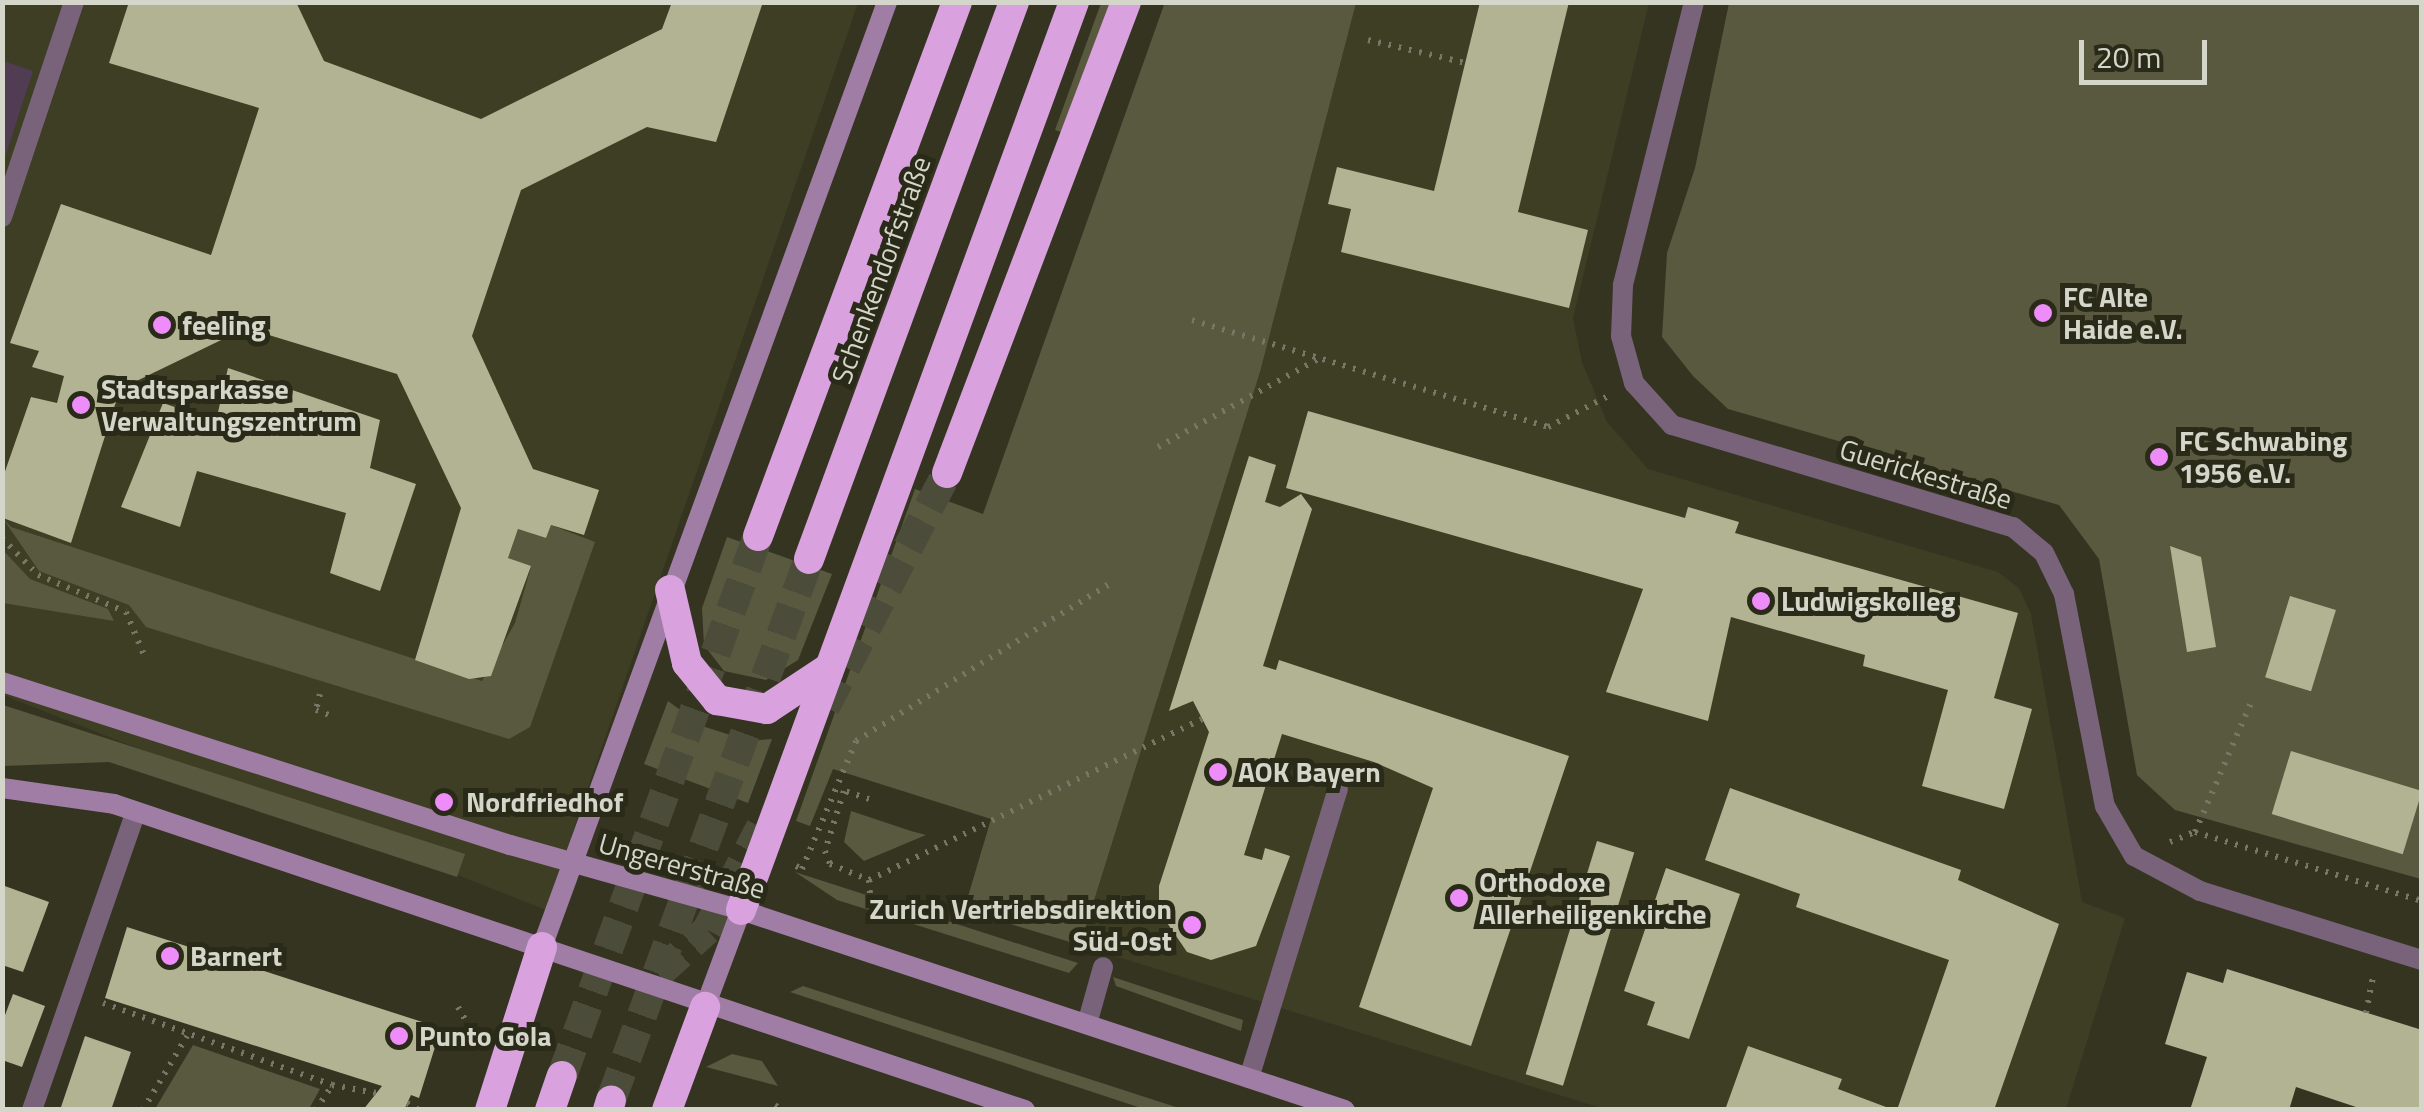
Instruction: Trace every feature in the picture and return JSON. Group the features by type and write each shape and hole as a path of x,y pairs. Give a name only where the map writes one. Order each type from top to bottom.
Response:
{"highway":[{"name":"Schenkendorfstraße","path":"758,536 957,2"},
{"name":"Schenkendorfstraße","path":"808,559 1014,2"},
{"path":"740,910 1074,2"},
{"path":"946,473 1126,2"},
{"path":"670,590 686,662 717,700 767,709 804,691 828,668"},
{"path":"490,1110 542,948"},
{"path":"667,1110 705,1007"},
{"path":"550,1110 562,1076"}],"main road":[{"path":"542,948 570,862 887,2"},
{"name":"Ungererstraße","path":"2,682 570,862 740,910 1345,1110"},
{"path":"2,788 136,812 705,1007 1025,1110"},
{"path":"705,1007 740,910"}],"street":[{"path":"2,217 74,2"},
{"name":"Guerickestraße","path":"1694,2 1623,286 1620,336 1634,383 1672,425 2012,527 2044,553 2064,594 2105,806 2134,856"},
{"path":"1249,1078 1338,789"},
{"path":"32,1110 136,812"},
{"path":"2134,856 2200,892 2422,960"},
{"path":"1086,1024 1103,967"}],"path":[{"path":"1368,40 1466,63"},
{"path":"1192,320 1548,426 1634,383"},
{"path":"1158,447 1320,359"},
{"path":"2,538 38,575 126,612 144,655"},
{"path":"802,869 856,740 1112,582"},
{"path":"320,694 316,710 329,714"},
{"path":"2195,832 2252,700"},
{"path":"869,799 844,790 825,851 830,864 868,880 1202,719"},
{"path":"2134,856 2195,832 2422,900"},
{"path":"868,880 870,895"},
{"path":"74,991 188,1036 332,1085 376,1093"},
{"path":"458,1007 476,1036 469,1054"},
{"path":"143,1110 188,1036"},
{"path":"316,1110 332,1085"},
{"path":"407,1103 418,1110"}],"shaded area":[{"path":"2,3 858,3 546,910 3,695"},
{"path":"1356,3 1649,3 1573,318 1582,362 1607,422 1648,469 1998,572 2019,588 2031,614 2082,902 2125,918 2066,1109 1604,1109 1080,945 1260,372"},
{"path":"3,61 33,71 5,157 2,156"}],"green space":[{"path":"1165,2 1356,3 1260,372 1080,945 964,910 991,819 833,769 810,826 796,821 915,489 983,514"},
{"path":"1101,3 1113,3 1064,133 1055,130"},
{"name":"FC Schwabing 1956 e.V.","path":"1729,3 2421,3 2421,879 2175,810 2137,775 2099,559 2059,505 1728,409 1693,376 1662,337 1667,253 1695,168"},
{"path":"2,517 11,527 482,681 515,623 531,567 508,558 518,529 546,538 551,525 595,542 530,727 509,739 146,627 129,605 39,571"},
{"path":"727,537 832,574 798,660 766,680 724,671 704,645 702,608"},
{"path":"2,549 30,579 108,609 114,621 3,603"},
{"path":"668,701 702,726 749,741 772,739 748,803 644,764"},
{"path":"3,705 465,854 457,877 109,762 3,766"},
{"path":"851,811 926,835 864,861 844,842"},
{"path":"795,872 1078,963 1069,973 837,900"},
{"path":"1113,977 1243,1020 1241,1031 1116,986"},
{"path":"803,986 1182,1109 1144,1109 790,992"},
{"path":"193,1045 320,1089 309,1109 155,1109"},
{"path":"732,1054 762,1061 778,1086 706,1067"}],"building":[{"path":"129,2 296,2 324,61 481,119 662,29 672,2 763,2 716,142 647,127 521,190 472,336 533,469 599,490 584,535 551,525 546,538 518,529 508,558 531,566 491,676 469,679 415,660 461,508 397,374 246,328 120,389 71,543 3,518 2,480 31,397 57,403 64,376 32,367 39,351 10,343 61,204 211,255 259,108 109,63"},
{"path":"1480,2 1569,2 1518,212 1588,230 1569,308 1341,252 1351,209 1328,204 1337,167 1434,191"},
{"path":"228,368 380,420 370,468 416,484 380,591 330,573 346,513 197,471 180,527 121,507 163,403 216,421"},
{"path":"1308,411 1685,518 1688,507 1739,522 1735,533 2018,613 1994,698 2032,709 2004,809 1922,786 1948,690 1863,666 1865,655 1731,617 1708,721 1606,692 1643,589 1286,488"},
{"path":"1249,456 1276,465 1265,502 1280,507 1301,494 1312,509 1263,666 1276,670 1279,660 1569,756 1471,1046 1359,1007 1433,788 1374,762 1282,734 1244,855 1262,860 1265,848 1290,856 1256,946 1211,960 1187,952 1159,911 1159,886 1209,732 1193,701 1169,711"},
{"path":"2170,546 2201,557 2216,647 2187,652"},
{"path":"2290,596 2336,610 2311,691 2265,677"},
{"path":"2291,751 2422,791 2403,854 2272,814"},
{"path":"1730,788 1961,870 1958,880 2059,924 1994,1110 1897,1110 1949,960 1796,907 1800,894 1705,860"},
{"path":"1597,841 1634,852 1563,1086 1526,1074"},
{"path":"1666,868 1740,894 1689,1039 1647,1025 1655,1002 1624,991"},
{"path":"2,885 49,902 23,972 2,965"},
{"path":"127,927 441,1028 419,1098 411,1095 404,1110 363,1110 382,1086 105,998"},
{"path":"2227,969 2422,1030 2422,1110 2365,1110 2296,1087 2289,1110 2190,1110 2207,1057 2165,1044 2187,972 2223,983"},
{"path":"13,994 45,1006 22,1067 2,1060 2,1023"},
{"path":"85,1036 131,1052 111,1110 60,1110"},
{"path":"1748,1046 1842,1079 1838,1089 1894,1110 1725,1110"}],"tunnel":[{"path":"825,707 947,473"},
{"path":"562,1076 758,536"},
{"path":"611,1100 809,559"},
{"path":"658,974 707,930 761,827"}],"place":[{"name":"FC Alte Haide e.V.","path":"2043,313"},
{"name":"feeling","path":"162,325"},
{"name":"Stadtsparkasse Verwaltungszentrum","path":"81,405"},
{"name":"FC Schwabing 1956 e.V.","path":"2159,457"},
{"name":"Ludwigskolleg","path":"1761,601"},
{"name":"AOK Bayern","path":"1218,772"},
{"name":"Nordfriedhof","path":"444,802"},
{"name":"Orthodoxe Allerheiligenkirche","path":"1459,898"},
{"name":"Zurich Vertriebsdirektion Süd-Ost","path":"1192,925"},
{"name":"Barnert","path":"170,956"},
{"name":"Punto Gola","path":"399,1036"}]}
